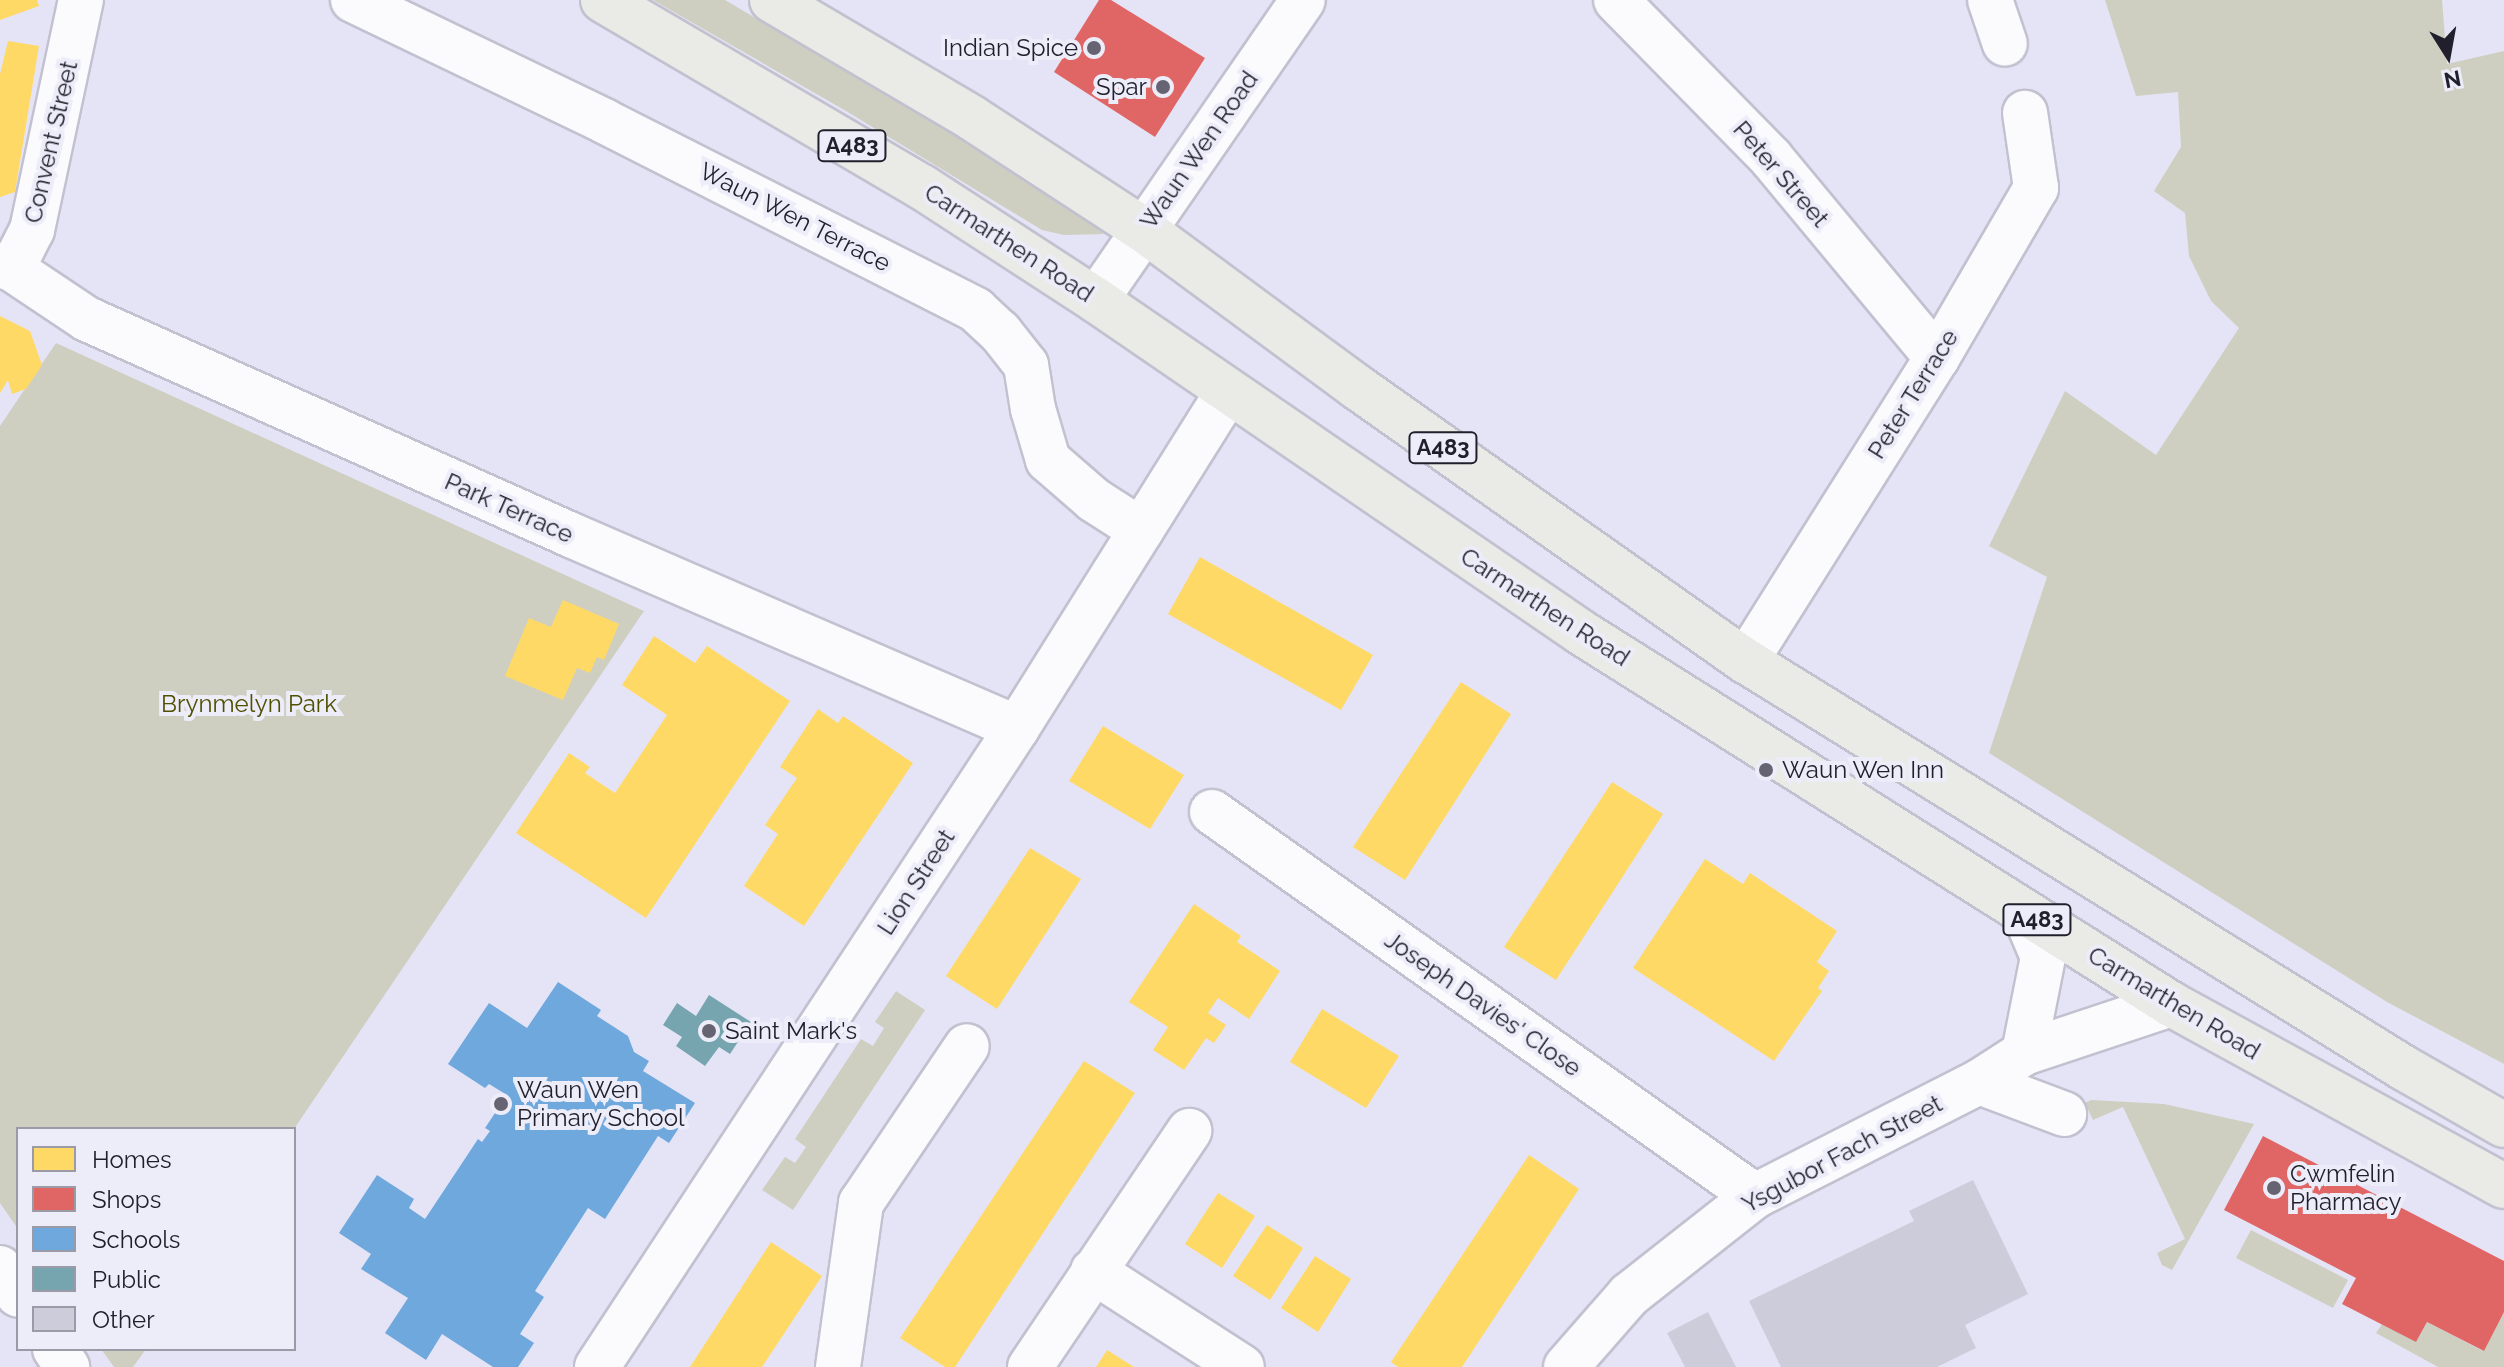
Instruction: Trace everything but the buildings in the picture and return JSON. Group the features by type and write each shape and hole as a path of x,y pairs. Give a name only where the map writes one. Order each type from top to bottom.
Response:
{"main road":[{"name":"Carmarthen Road","path":"603,0 922,187 1096,300 1582,633 2171,1004 2504,1186"},
{"name":"A483","path":"772,0 972,118 1144,230 1357,387 1746,661 2390,1060 2504,1125"}],"street":[{"name":"Convent Street","path":"6,267 32,230 81,0"},
{"name":"Waun Wen Terrace","path":"353,0 604,121 976,310 1000,332 1026,365 1033,409 1048,460 1094,500 1141,530"},
{"name":"Waun Wen Road","path":"1096,300 1303,0"},
{"name":"Peter Street","path":"1616,0 1771,158 1937,358"},
{"path":"1990,0 2005,44"},
{"name":"Peter Terrace","path":"1746,661 1937,358 2036,188 2025,113"},
{"name":"Park Terrace","path":"6,267 87,319 557,529 1017,728"},
{"name":"Lion Street","path":"597,1367 1017,728 1228,392"},
{"name":"Joseph Davies' Close","path":"1212,812 1755,1196"},
{"path":"2024,912 2043,957 2024,1053"},
{"name":"Ysgubor Fach Street","path":"1566,1367 1629,1295 1755,1196 1979,1082 2024,1053 2171,1004"},
{"path":"838,1367 861,1203 967,1046"},
{"path":"1979,1082 2064,1114"},
{"path":"1030,1367 1189,1131"},
{"path":"0,1268 16,1292"},
{"path":"1093,1271 1242,1367"}],"green space":[{"path":"653,0 725,0 1050,191 1104,234 1064,235 1042,230 846,111"},
{"path":"2105,0 2442,0 2447,64 2504,51 2504,1064 2387,1002 1989,753 2047,577 1989,546 2065,391 2156,455 2239,328 2211,301 2189,256 2185,213 2154,191 2181,147 2178,92 2136,96"},
{"name":"Brynmelyn Park","path":"56,343 644,611 295,1127 16,1127 16,1226 0,1203 0,426"},
{"path":"896,991 925,1010 793,1210 762,1190 785,1157 795,1163 806,1147 795,1139 861,1039 873,1046 884,1028 875,1022"},
{"path":"2091,1100 2164,1104 2254,1124 2172,1270 2162,1265 2157,1253 2185,1239 2123,1107 2093,1120 2085,1103"},
{"path":"2251,1230 2348,1280 2333,1308 2236,1258"},
{"path":"2504,1312 2504,1367 2438,1367 2376,1333 2382,1324 2416,1342 2427,1322 2483,1351"},
{"path":"102,1351 145,1351 133,1367 114,1367"}],"place":[{"name":"Indian Spice","path":"1094,48"},
{"name":"Spar","path":"1163,87"},
{"name":"Waun Wen Inn","path":"1766,770"},
{"name":"Saint Mark's","path":"709,1031"},
{"name":"Waun Wen Primary School","path":"501,1104"},
{"name":"Cwmfelin Pharmacy","path":"2274,1188"}]}
